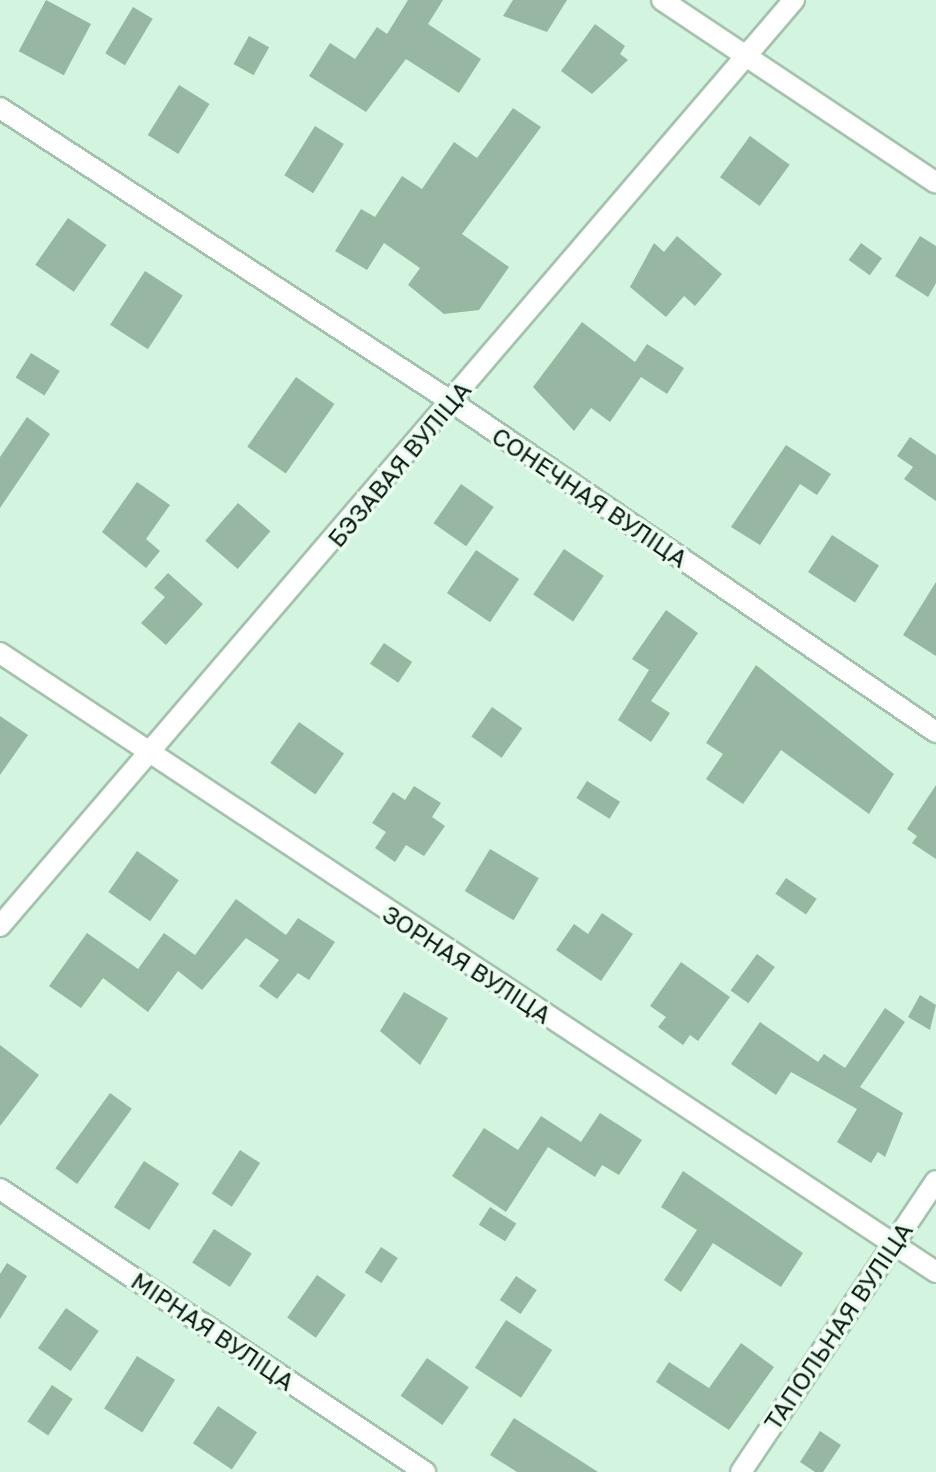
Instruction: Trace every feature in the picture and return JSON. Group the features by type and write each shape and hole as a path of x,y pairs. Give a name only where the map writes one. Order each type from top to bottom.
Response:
{"street":[{"path":"662,0 936,183"},
{"name":"БЭЗАВАЯ ВУЛІЦА","path":"0,926 150,757 794,0"},
{"name":"СОНЕЧНАЯ ВУЛІЦА","path":"0,108 452,402 936,732"},
{"name":"ЗОРНАЯ ВУЛІЦА","path":"0,653 150,757 936,1272"},
{"name":"ТАПОЛЬНАЯ ВУЛІЦА","path":"741,1472 936,1181"},
{"name":"МІРНАЯ ВУЛІЦА","path":"0,1189 425,1472"}],"building":[{"path":"46,0 91,24 64,75 19,51"},
{"path":"408,0 443,0 428,24 481,59 459,93 406,59 366,112 309,76 330,43 355,59 377,27 387,34"},
{"path":"513,0 567,0 547,32 503,16"},
{"path":"133,7 153,19 125,65 105,53"},
{"path":"595,24 625,46 620,54 628,60 592,94 561,71"},
{"path":"249,36 269,47 254,75 233,64"},
{"path":"179,85 210,104 178,154 148,135"},
{"path":"513,108 541,127 462,234 509,267 479,310 444,314 408,285 420,268 384,243 367,270 335,251 361,209 375,217 402,176 422,189 454,142 477,158"},
{"path":"315,126 344,144 313,193 284,175"},
{"path":"750,136 790,165 760,206 720,177"},
{"path":"68,218 107,245 74,292 35,265"},
{"path":"677,236 722,274 695,306 684,296 666,317 630,287 654,243 664,252"},
{"path":"920,236 936,246 936,283 928,297 895,276"},
{"path":"861,243 882,258 870,275 849,260"},
{"path":"145,271 183,296 148,349 110,325"},
{"path":"582,322 635,362 647,344 684,368 667,394 641,377 610,422 591,408 574,431 533,387"},
{"path":"31,353 60,371 44,396 16,378"},
{"path":"296,377 335,404 286,474 247,447"},
{"path":"27,417 50,434 0,508 0,457"},
{"path":"910,437 936,455 936,501 904,479 913,467 897,456"},
{"path":"786,445 831,474 817,495 800,484 760,545 731,527"},
{"path":"137,482 170,505 146,539 160,551 146,568 102,532"},
{"path":"461,484 494,507 466,546 433,523"},
{"path":"238,503 270,531 238,569 205,541"},
{"path":"832,535 879,565 855,602 808,572"},
{"path":"564,549 604,576 573,621 533,595"},
{"path":"476,550 519,579 490,622 447,593"},
{"path":"168,573 203,604 166,645 141,623 165,597 154,588"},
{"path":"936,582 936,656 903,635"},
{"path":"666,610 698,633 651,701 670,713 651,742 618,720 649,670 632,659"},
{"path":"384,643 412,662 398,683 370,664"},
{"path":"756,665 894,774 869,814 781,750 743,804 706,779 723,754 706,743"},
{"path":"492,707 522,728 502,758 471,736"},
{"path":"0,716 28,735 0,775"},
{"path":"299,722 344,754 315,795 270,763"},
{"path":"587,781 620,802 609,819 576,798"},
{"path":"936,785 936,859 912,843 917,836 907,829"},
{"path":"414,786 441,803 432,817 445,826 424,856 406,845 395,862 375,848 386,832 372,823 393,792 405,800"},
{"path":"490,849 539,878 514,920 465,891"},
{"path":"137,851 179,880 150,921 108,892"},
{"path":"786,878 817,899 806,914 775,894"},
{"path":"236,899 286,935 298,918 335,942 309,980 298,973 277,999 259,986 279,960 246,938 202,990 178,971 148,1012 103,978 81,1008 49,986 87,933 138,969 164,933 195,955"},
{"path":"602,913 633,934 601,981 556,950 574,924 588,934"},
{"path":"757,954 775,967 748,1003 731,990"},
{"path":"681,962 730,997 698,1041 690,1035 683,1045 658,1027 666,1017 650,1006"},
{"path":"404,992 448,1018 420,1065 380,1031"},
{"path":"920,995 936,1005 930,1030 908,1017"},
{"path":"885,1008 905,1022 860,1087 903,1113 885,1157 878,1152 871,1163 837,1142 857,1109 791,1072 776,1095 731,1064 760,1022 818,1062 824,1054 845,1068"},
{"path":"0,1045 39,1075 0,1126"},
{"path":"110,1093 132,1109 77,1184 55,1168"},
{"path":"600,1113 642,1140 619,1175 602,1165 595,1177 548,1147 506,1212 452,1176 484,1128 518,1150 541,1116 581,1142"},
{"path":"240,1150 260,1163 232,1207 212,1194"},
{"path":"144,1161 179,1184 149,1230 114,1207"},
{"path":"683,1171 803,1253 781,1287 713,1243 681,1292 664,1280 697,1230 661,1207"},
{"path":"490,1207 516,1223 505,1241 479,1225"},
{"path":"214,1229 252,1254 230,1287 192,1263"},
{"path":"381,1247 398,1258 381,1283 365,1272"},
{"path":"7,1263 27,1276 0,1319 0,1274"},
{"path":"317,1275 346,1295 316,1338 287,1318"},
{"path":"516,1276 537,1290 521,1314 500,1300"},
{"path":"66,1308 99,1331 71,1371 38,1348"},
{"path":"506,1320 552,1350 521,1398 475,1368"},
{"path":"741,1343 774,1367 729,1430 656,1382 669,1362 709,1388"},
{"path":"137,1356 175,1380 142,1432 104,1409"},
{"path":"427,1358 469,1387 442,1425 401,1396"},
{"path":"52,1385 73,1399 48,1435 27,1421"},
{"path":"218,1406 257,1432 232,1470 193,1443"},
{"path":"514,1418 598,1472 517,1472 490,1455"},
{"path":"820,1431 841,1445 823,1472 815,1472 800,1462"}]}
